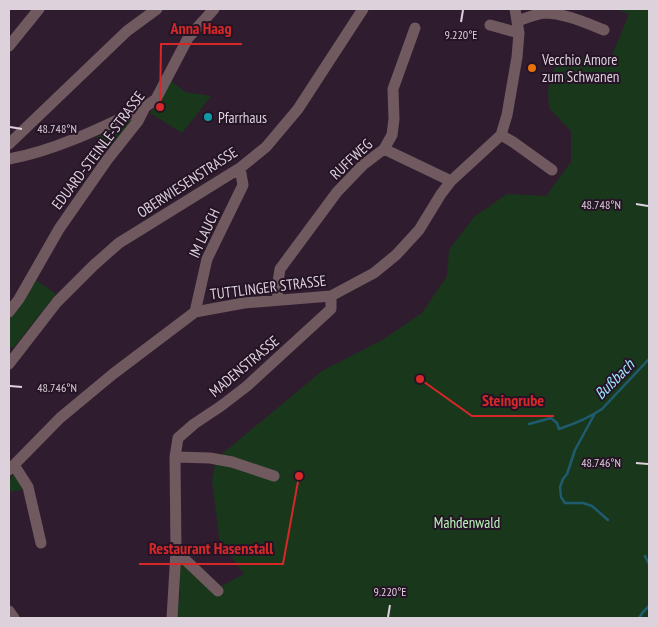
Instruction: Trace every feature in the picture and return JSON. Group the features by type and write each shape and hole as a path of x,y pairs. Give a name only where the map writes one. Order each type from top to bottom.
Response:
{"street":[{"path":"9,46 39,9"},
{"path":"9,144 127,31 158,9"},
{"name":"EDUARD-STEINLE-STRASSE","path":"9,312 19,299 58,229 107,160 138,121 145,107 156,99 188,38 214,9"},
{"name":"OBERWIESENSTRASSE","path":"9,364 57,302 119,243 240,168 266,146 286,124 363,9"},
{"path":"515,9 519,33 513,86 501,135 552,170"},
{"path":"518,21 537,14 548,14 569,18 604,30"},
{"path":"490,25 519,33"},
{"name":"RUFFWEG","path":"278,300 277,288 280,269 337,192 363,165 384,149 392,135 394,119 393,89 415,28"},
{"path":"9,158 22,156 70,140 145,107"},
{"name":"TUTTLINGER STRASSE","path":"41,543 28,487 11,467 68,412 113,374 195,312 244,303 331,296 374,273 396,255 418,230 451,181 501,135"},
{"path":"384,149 451,181"},
{"name":"IM LAUCH","path":"195,312 207,258 243,185 240,168"},
{"name":"MADENSTRASSE","path":"172,618 176,551 175,457 178,438 194,424 247,386 331,309 331,296"},
{"path":"175,457 210,458 232,462 274,476"},
{"path":"176,551 218,591"},
{"path":"9,610 14,618"}],"green space":[{"name":"Mahdenwald","path":"616,9 649,9 649,618 175,618 180,596 180,562 212,591 244,574 220,542 212,481 216,459 322,371 384,339 422,313 447,276 449,250 474,217 507,194 546,196 571,162 571,131 549,108 548,89 558,57 611,58 629,14"},
{"path":"170,80 185,92 211,96 182,133 150,113"},
{"path":"136,117 110,151 96,137"},
{"path":"36,280 56,294 14,347 9,348 9,320 25,299"},
{"path":"16,472 26,489 9,492 9,479"}],"waterway":[{"name":"Bußbach","path":"529,424 551,418 557,423 559,429 592,415 602,409 649,359"},
{"name":"Bußbach","path":"594,415 575,450 567,474 563,479 560,487 561,497 565,503 583,503 592,506 608,520"},
{"name":"Bußbach","path":"645,556 649,564"},
{"name":"Bußbach","path":"639,618 649,606"}],"place":[{"name":"Vecchio Amore zum Schwanen","path":"532,68"},
{"name":"Anna Haag","path":"160,107"},
{"name":"Pfarrhaus","path":"208,117"},
{"name":"Steingrube","path":"420,379"},
{"name":"Restaurant Hasenstall","path":"299,476"}]}
